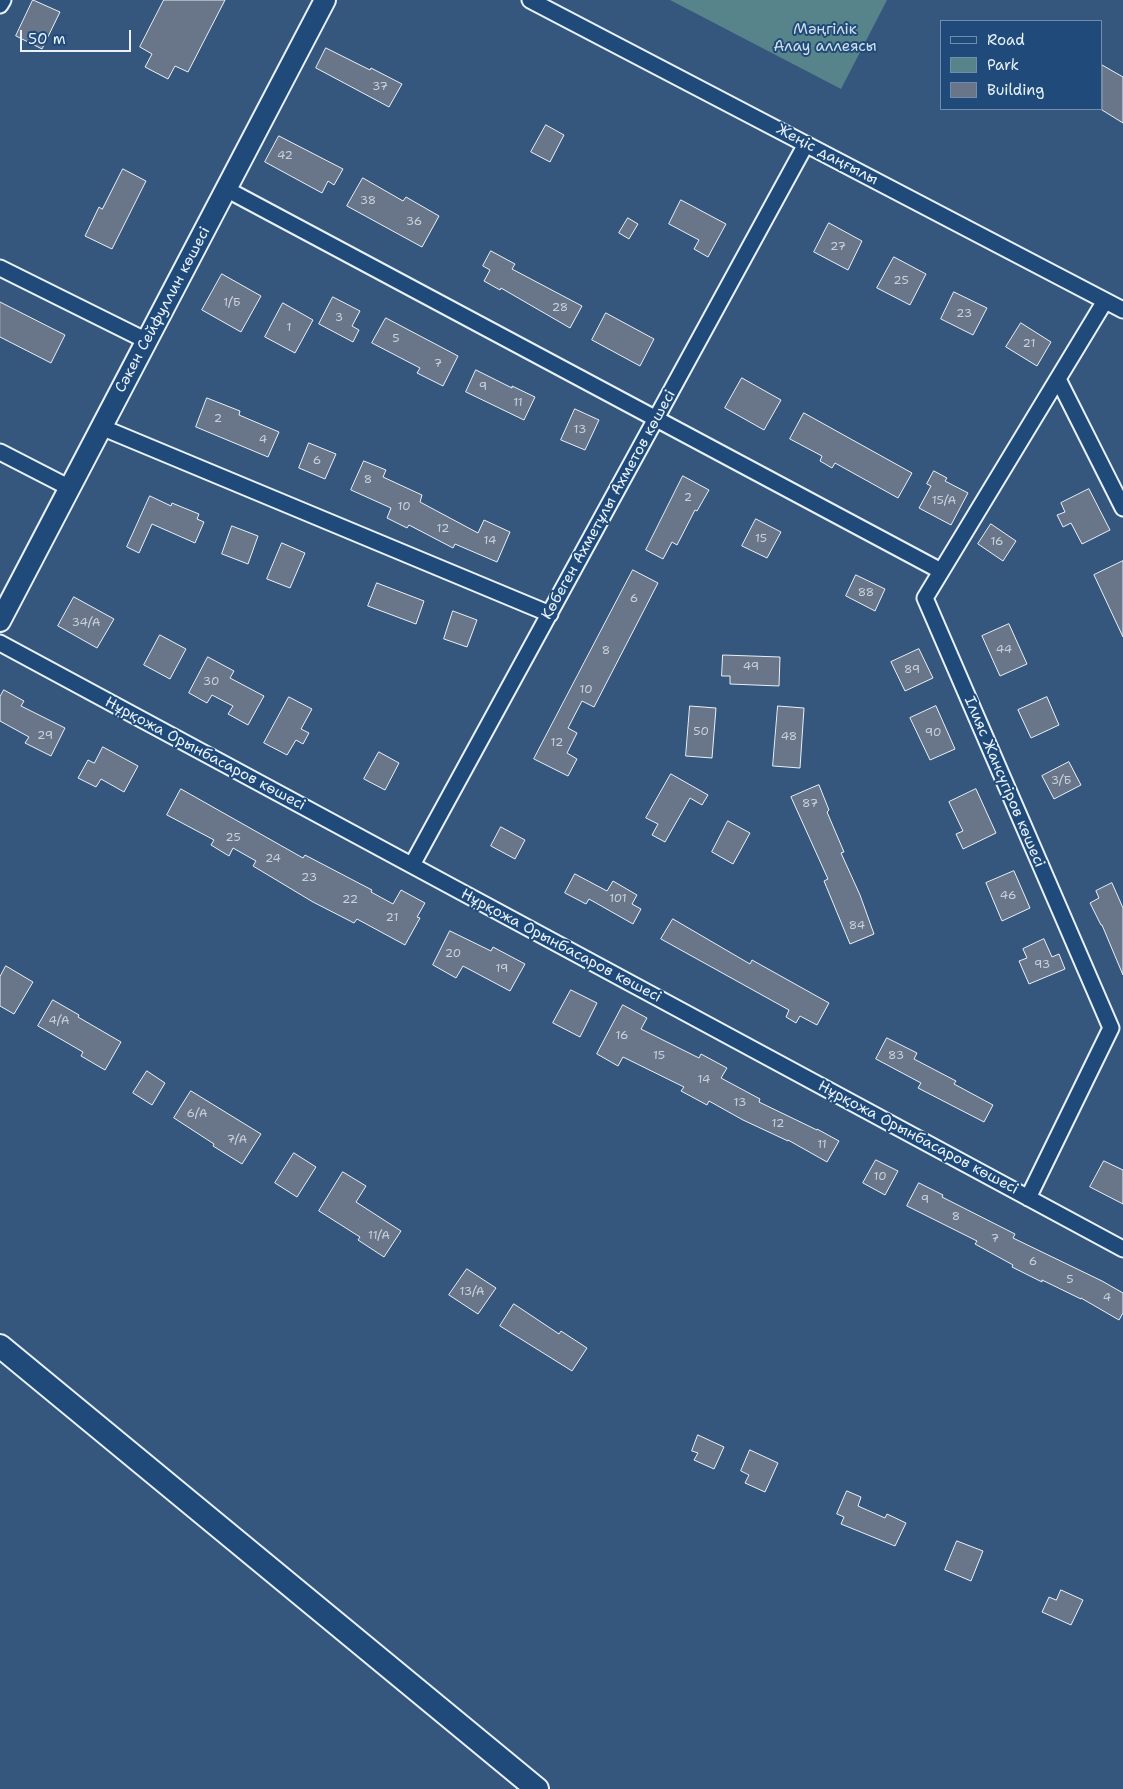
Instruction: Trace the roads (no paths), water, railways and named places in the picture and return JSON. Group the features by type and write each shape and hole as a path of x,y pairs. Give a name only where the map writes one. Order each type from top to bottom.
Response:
{"main road":[{"path":"0,1346 537,1789"}],"street":[{"path":"0,5 2,0"},
{"name":"Сәкен Сейфуллин көшесі","path":"0,621 325,0"},
{"name":"Жеңіс даңғылы","path":"530,0 1123,310"},
{"name":"Көбеген Ахметұлы Ахметов көшесі","path":"412,866 806,144"},
{"path":"226,189 941,571"},
{"path":"0,268 147,341"},
{"name":"Ілияс Жансүгіров көшесі","path":"1028,1198 1111,1028 925,598 1105,300"},
{"path":"1058,379 1123,508"},
{"path":"101,427 550,614"},
{"path":"0,452 70,488"},
{"name":"Нұрқожа Орынбасаров көшесі","path":"0,643 1123,1249"}],"park label":[{"name":"Мәңгілік Алау аллеясы","path":"825,38"}]}
